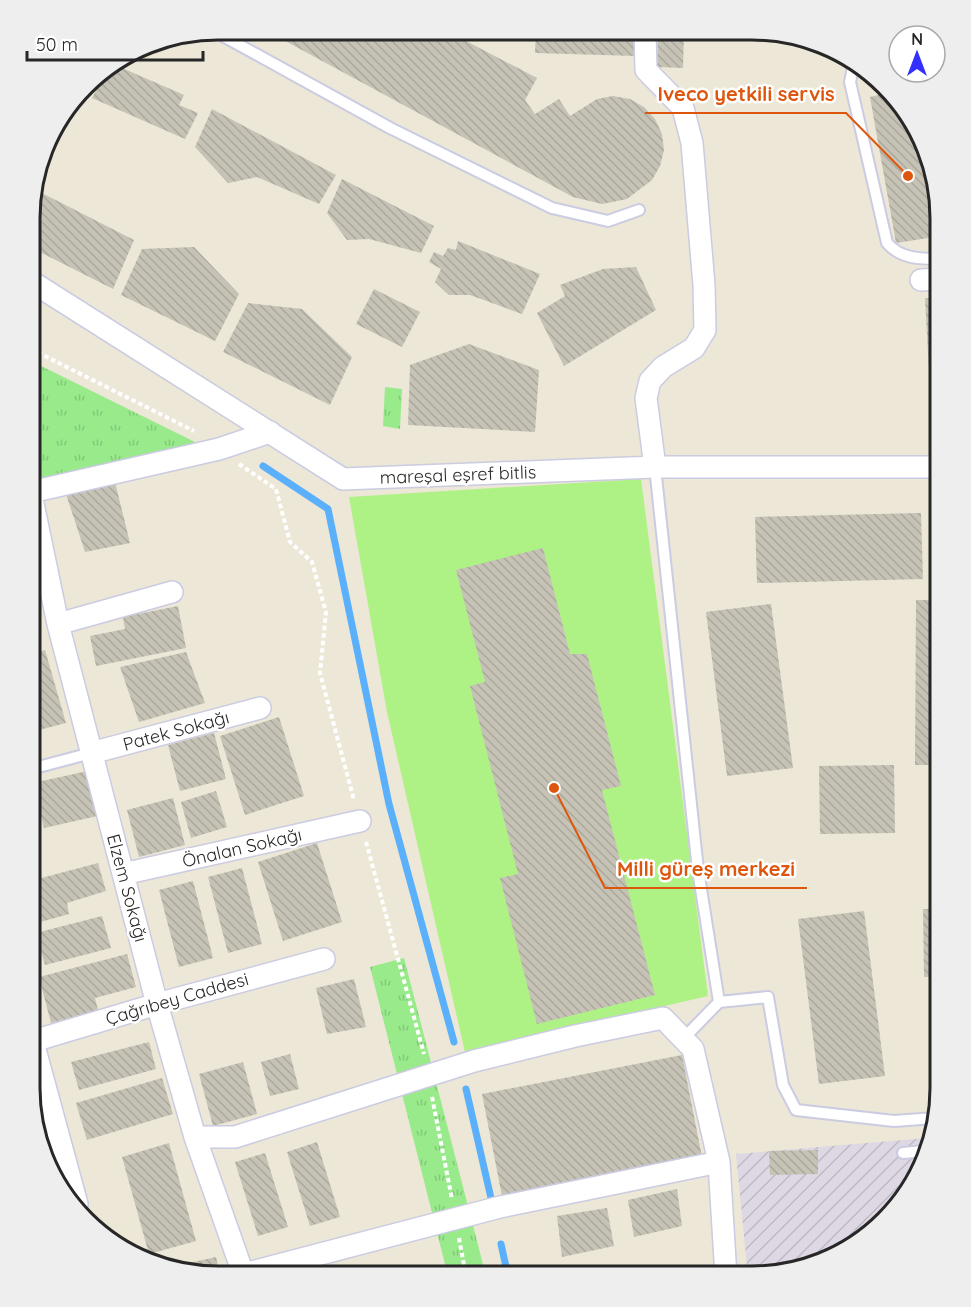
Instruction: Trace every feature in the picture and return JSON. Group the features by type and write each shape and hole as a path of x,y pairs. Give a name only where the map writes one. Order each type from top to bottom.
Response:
{"street":[{"path":"645,40 646,70 683,108 692,143 704,285 705,330 694,348 663,367 650,381 646,398 655,467"},
{"name":"mareşal eşref bitlis","path":"41,288 343,479 655,467 930,467"},
{"path":"41,491 219,449 270,432"},
{"name":"Elzem Sokağı","path":"41,542 58,624 157,1004 195,1137 241,1267"},
{"path":"58,624 172,592"},
{"name":"Patek Sokağı","path":"91,753 260,708"},
{"name":"Önalan Sokağı","path":"123,874 360,821"},
{"name":"Çağrıbey Caddesi","path":"41,1035 324,958"},
{"path":"195,1137 235,1137 474,1061 575,1036 663,1018 693,1048 719,1162 725,1267"},
{"path":"41,1074 74,1192"},
{"path":"274,1267 511,1205 719,1162"}],"lane":[{"path":"230,40 390,128 552,208 608,220 639,210"},
{"path":"852,71 850,82 887,243 895,252 917,259 930,259"},
{"path":"655,467 698,870 719,1002"},
{"path":"41,766 91,753"},
{"path":"683,1039 719,1002 768,997 783,1084 796,1110 894,1120 928,1118"},
{"path":"903,1153 919,1152"}],"path":[{"path":"41,354 192,429 276,489 290,542 312,562 326,612 320,673 428,1076 464,1267"}],"shaded area":[{"path":"923,1138 901,1187 870,1222 851,1237 821,1253 799,1260 752,1267 747,1267 736,1154"}],"green space":[{"path":"41,366 197,443 41,484"},
{"path":"385,387 402,389 400,429 383,426"},
{"path":"641,479 708,996 465,1052 387,712 349,497"},
{"path":"404,958 484,1267 446,1267 370,967"}],"building":[{"path":"283,40 464,40 537,78 525,100 535,114 559,99 570,116 597,99 613,96 630,99 644,107 655,119 662,134 664,150 660,166 652,180 627,199 602,204 573,197"},
{"path":"536,40 637,40 636,56 535,53"},
{"path":"658,40 684,40 683,68 657,67"},
{"path":"123,68 184,95 179,105 198,113 185,139 92,98 101,85"},
{"path":"880,95 886,101 901,120 917,150 929,195 930,238 896,243 870,97"},
{"path":"212,109 336,175 319,204 257,177 228,183 195,147"},
{"path":"342,179 434,226 421,253 369,239 347,240 327,213"},
{"path":"42,193 134,240 113,289 41,253"},
{"path":"458,241 540,274 522,314 470,295 449,295 435,282 441,269 429,262 434,252 443,256 448,248 456,250"},
{"path":"194,247 239,294 215,341 121,295 142,249"},
{"path":"636,267 656,310 564,366 537,313 565,296 560,285 603,269"},
{"path":"374,289 420,312 402,347 356,324"},
{"path":"925,298 930,298 930,390"},
{"path":"248,303 302,309 352,357 330,405 223,352"},
{"path":"469,344 539,370 535,432 408,425 410,365"},
{"path":"115,482 130,543 85,552 66,494"},
{"path":"921,513 923,579 757,583 755,517"},
{"path":"543,548 570,654 587,654 621,786 602,790 655,995 537,1024 500,878 518,874 470,686 485,682 456,570"},
{"path":"916,600 930,600 930,765 915,765"},
{"path":"771,604 793,768 727,776 706,612"},
{"path":"178,606 186,648 96,666 90,636 125,629 123,617"},
{"path":"45,650 66,723 41,729 41,651"},
{"path":"186,652 205,703 139,722 120,667"},
{"path":"279,717 304,796 245,815 220,736"},
{"path":"214,733 226,779 180,791 168,745"},
{"path":"894,765 895,833 820,834 819,766"},
{"path":"92,770 102,815 44,828 41,816 41,781"},
{"path":"216,791 227,827 191,838 181,802"},
{"path":"173,798 185,845 139,857 127,810"},
{"path":"317,843 342,922 283,941 258,862"},
{"path":"98,863 106,891 67,903 69,914 41,922 41,878"},
{"path":"242,868 262,944 228,953 208,877"},
{"path":"193,881 213,958 179,967 159,890"},
{"path":"923,909 930,909 930,977 924,977"},
{"path":"864,911 885,1076 819,1084 798,919"},
{"path":"102,916 111,948 45,965 41,951 41,932"},
{"path":"127,954 136,987 95,998 98,1010 51,1023 41,976"},
{"path":"354,979 366,1027 327,1034 316,988"},
{"path":"149,1042 156,1069 79,1090 71,1062"},
{"path":"290,1054 299,1089 270,1096 261,1062"},
{"path":"682,1055 702,1157 502,1196 482,1094"},
{"path":"243,1062 257,1114 213,1126 199,1074"},
{"path":"162,1078 173,1114 87,1140 76,1103"},
{"path":"317,1142 340,1217 310,1226 287,1152"},
{"path":"169,1143 196,1241 149,1252 122,1157"},
{"path":"818,1150 818,1174 770,1175 769,1151"},
{"path":"265,1153 288,1227 258,1236 235,1162"},
{"path":"677,1189 682,1226 634,1237 628,1200"},
{"path":"607,1208 614,1246 562,1257 557,1216"},
{"path":"216,1257 218,1267 195,1265 187,1263"}],"waterway":[{"path":"263,466 328,509 389,804 454,1042"},
{"path":"466,1089 491,1198"},
{"path":"501,1244 506,1267"}],"place":[{"name":"Iveco yetkili servis","path":"908,176"},
{"name":"Milli güreş merkezi","path":"554,788"}]}
